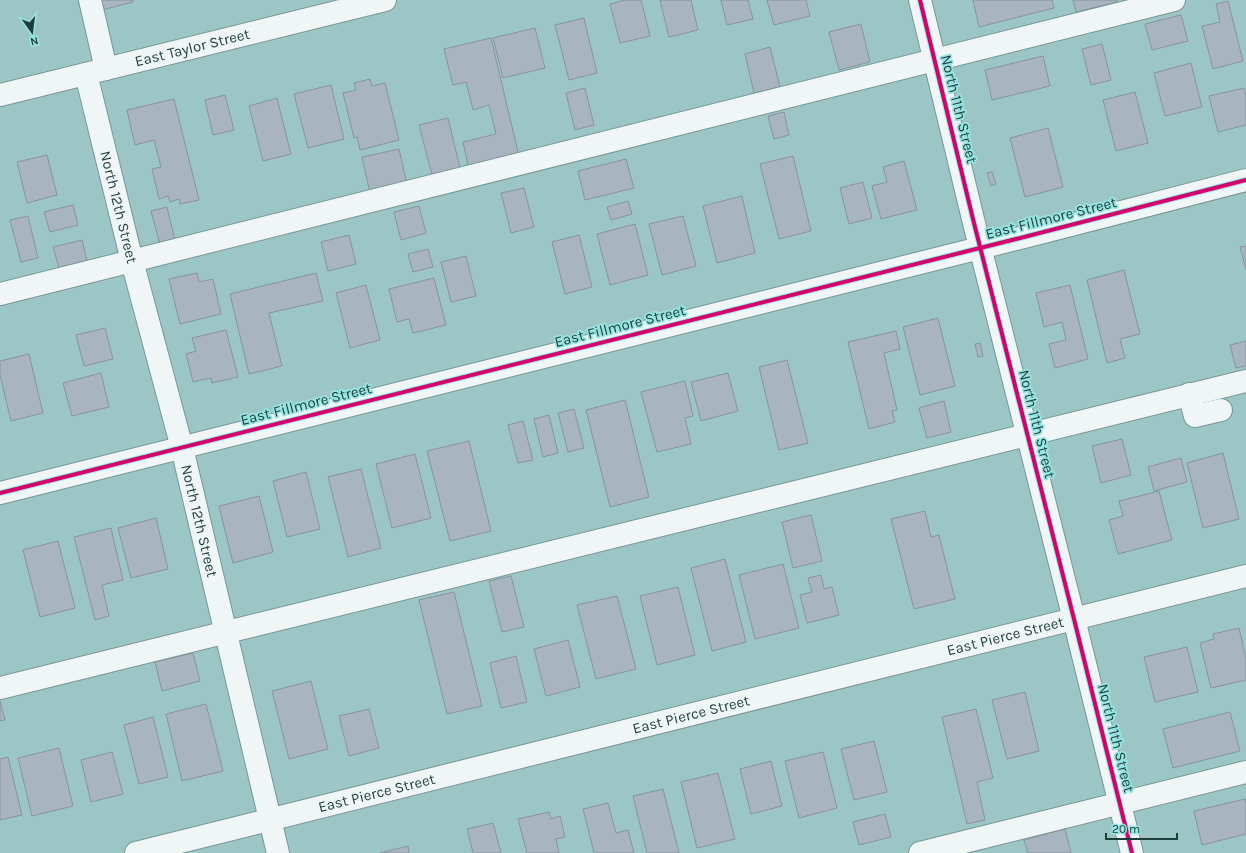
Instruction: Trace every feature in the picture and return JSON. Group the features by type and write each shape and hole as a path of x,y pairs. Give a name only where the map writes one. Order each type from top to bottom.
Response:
{"street":[{"name":"North 12th Street","path":"90,0 96,71 132,261 182,448 278,853"},
{"name":"East Taylor Street","path":"0,95 385,0"},
{"name":"North 11th Street","path":"920,0 980,248 1132,853"},
{"path":"0,294 1174,0"},
{"name":"East Fillmore Street","path":"0,493 1246,180"},
{"path":"0,688 1246,380"},
{"path":"1189,394 1195,416 1221,410"},
{"name":"East Pierce Street","path":"136,853 1246,576"},
{"path":"920,853 1246,772"}],"building":[{"path":"100,0 133,0 133,2 102,10"},
{"path":"625,0 641,0 650,36 620,43 610,4"},
{"path":"660,0 691,0 698,30 669,37"},
{"path":"721,0 748,0 753,19 727,25"},
{"path":"767,0 806,0 810,16 774,25"},
{"path":"973,0 1052,0 1054,8 979,27"},
{"path":"1073,0 1117,0 1117,2 1076,12"},
{"path":"1228,1 1243,61 1213,69 1202,26 1220,22 1216,4"},
{"path":"1181,15 1188,41 1152,50 1145,24"},
{"path":"584,18 597,73 569,80 555,25"},
{"path":"861,24 870,62 839,70 829,32"},
{"path":"535,28 545,68 503,78 493,38"},
{"path":"491,38 519,156 469,169 463,142 496,134 489,105 473,110 466,82 453,85 444,49"},
{"path":"1102,44 1111,80 1091,85 1082,49"},
{"path":"770,47 780,87 754,93 745,54"},
{"path":"1043,56 1050,86 992,100 985,70"},
{"path":"1191,63 1202,107 1165,116 1154,73"},
{"path":"370,79 372,86 385,83 399,140 360,150 357,137 354,138 343,93 356,90 354,83"},
{"path":"331,85 344,139 308,148 294,94"},
{"path":"585,88 594,125 575,130 566,93"},
{"path":"1244,88 1246,96 1246,125 1218,132 1209,96"},
{"path":"1135,92 1148,143 1116,151 1103,100"},
{"path":"225,95 234,130 213,135 205,100"},
{"path":"277,98 291,154 263,161 249,106"},
{"path":"174,99 199,200 180,204 179,199 170,202 168,196 159,199 152,169 161,167 154,140 135,145 127,110"},
{"path":"784,112 789,135 774,139 768,116"},
{"path":"448,118 460,168 432,175 419,125"},
{"path":"1048,128 1063,187 1025,197 1010,138"},
{"path":"399,149 407,184 370,193 362,157"},
{"path":"47,155 57,195 27,203 17,162"},
{"path":"793,156 811,231 779,239 760,164"},
{"path":"626,159 634,188 585,200 578,171"},
{"path":"904,161 917,210 881,219 872,186 887,182 883,167"},
{"path":"992,172 996,184 991,186 987,173"},
{"path":"863,182 872,218 849,224 840,188"},
{"path":"524,188 534,227 511,233 501,193"},
{"path":"742,196 755,253 717,263 703,206"},
{"path":"628,201 632,214 611,220 607,207"},
{"path":"73,205 78,225 50,232 44,212"},
{"path":"419,206 426,233 401,240 394,212"},
{"path":"167,207 175,240 160,244 151,211"},
{"path":"28,216 38,258 21,262 10,220"},
{"path":"683,216 696,266 662,275 649,224"},
{"path":"635,224 648,275 610,285 597,234"},
{"path":"349,235 356,264 328,271 321,242"},
{"path":"579,235 592,287 565,294 552,242"},
{"path":"82,240 87,261 59,268 53,247"},
{"path":"1246,246 1246,270 1240,247"},
{"path":"428,249 433,267 413,272 408,254"},
{"path":"466,256 476,296 451,302 441,262"},
{"path":"1124,270 1140,334 1120,339 1125,358 1107,363 1087,280"},
{"path":"197,273 199,282 213,279 221,314 180,324 169,279"},
{"path":"316,273 323,301 269,313 282,366 249,374 230,294"},
{"path":"434,278 446,325 413,333 409,319 397,322 389,289"},
{"path":"366,285 380,340 350,348 336,293"},
{"path":"1070,285 1088,359 1055,368 1049,344 1066,340 1062,322 1044,327 1036,293"},
{"path":"938,318 955,386 920,395 903,327"},
{"path":"105,328 113,359 84,366 76,335"},
{"path":"226,330 238,377 212,383 211,378 193,382 186,354 196,351 192,338"},
{"path":"896,331 900,349 884,353 897,410 892,411 895,422 869,429 848,342"},
{"path":"1246,341 1246,366 1236,368 1230,345"},
{"path":"980,343 983,356 978,357 975,344"},
{"path":"29,354 43,413 11,421 0,375 0,361"},
{"path":"787,360 808,443 779,450 759,367"},
{"path":"101,373 109,407 72,416 63,383"},
{"path":"728,373 738,411 701,421 691,382"},
{"path":"685,381 693,416 685,418 691,444 657,452 641,392"},
{"path":"625,400 649,497 610,507 586,410"},
{"path":"944,401 951,432 927,438 919,408"},
{"path":"574,409 584,448 568,452 558,413"},
{"path":"549,415 558,453 543,457 534,419"},
{"path":"523,421 533,460 518,463 508,425"},
{"path":"1122,439 1131,475 1101,483 1092,446"},
{"path":"469,441 491,531 450,541 427,451"},
{"path":"1223,453 1239,519 1203,528 1187,463"},
{"path":"415,454 431,518 392,528 376,464"},
{"path":"1181,458 1187,482 1154,491 1148,467"},
{"path":"361,469 381,548 348,557 328,477"},
{"path":"306,472 320,529 287,537 273,481"},
{"path":"1159,491 1172,540 1118,554 1109,520 1123,516 1119,501"},
{"path":"259,496 273,552 233,563 219,506"},
{"path":"925,511 931,537 939,535 955,599 914,609 891,519"},
{"path":"811,515 822,561 793,568 782,522"},
{"path":"156,518 168,569 131,578 118,528"},
{"path":"111,528 123,580 102,585 109,616 95,620 74,537"},
{"path":"58,541 75,608 40,617 23,550"},
{"path":"725,559 746,642 712,651 691,568"},
{"path":"783,564 799,628 755,639 739,575"},
{"path":"821,575 824,589 832,587 839,615 807,623 800,595 812,592 808,578"},
{"path":"511,576 524,627 502,632 489,581"},
{"path":"678,587 695,655 657,665 640,596"},
{"path":"454,592 482,706 447,714 419,600"},
{"path":"617,596 636,669 596,679 577,605"},
{"path":"1239,628 1246,659 1246,680 1211,688 1200,643 1214,639 1213,634"},
{"path":"568,640 580,687 546,696 534,649"},
{"path":"1187,647 1198,692 1155,702 1144,657"},
{"path":"193,653 200,681 162,691 155,662"},
{"path":"516,656 527,702 501,708 490,663"},
{"path":"311,681 328,749 289,759 272,691"},
{"path":"1025,692 1039,751 1007,759 992,700"},
{"path":"0,701 5,720 0,721"},
{"path":"206,704 223,771 182,781 166,714"},
{"path":"369,709 379,748 349,756 339,716"},
{"path":"976,709 993,778 977,782 985,820 967,824 942,717"},
{"path":"1230,712 1240,751 1173,768 1163,729"},
{"path":"153,717 168,777 139,784 124,725"},
{"path":"874,741 887,792 854,800 841,749"},
{"path":"59,748 73,806 32,816 18,758"},
{"path":"112,752 123,794 91,802 81,760"},
{"path":"823,752 837,808 799,818 785,761"},
{"path":"8,757 22,815 0,820 0,759"},
{"path":"771,761 782,806 751,814 740,769"},
{"path":"718,773 735,839 697,848 681,782"},
{"path":"663,789 679,853 647,853 633,796"},
{"path":"1245,799 1246,834 1202,845 1194,811"},
{"path":"608,803 616,833 628,830 634,853 594,853 583,809"},
{"path":"549,812 551,819 560,816 565,837 556,839 559,853 527,853 518,819"},
{"path":"885,814 891,837 859,845 853,822"},
{"path":"493,823 501,853 473,853 467,829"},
{"path":"1065,829 1071,853 1028,853 1024,840"},
{"path":"408,846 409,853 380,853"}],"cycle path":[{"path":"920,0 973,219 1132,853"},
{"path":"0,493 1246,180"}]}
